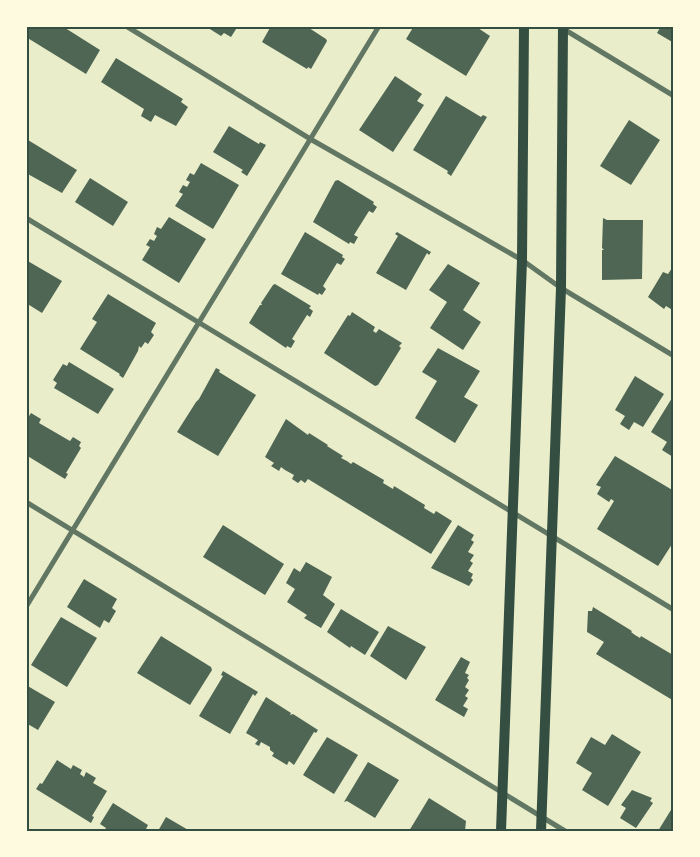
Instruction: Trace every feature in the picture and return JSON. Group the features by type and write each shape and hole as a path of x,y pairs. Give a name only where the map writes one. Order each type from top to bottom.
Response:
{"main road":[{"path":"501,831 522,260 524,26"},
{"path":"541,831 561,288 562,27"}],"street":[{"path":"126,26 312,140 522,260 561,288 674,356"},
{"path":"26,607 312,140 379,26"},
{"path":"562,27 674,96"},
{"path":"26,218 674,610"},
{"path":"26,502 565,831"}],"building":[{"path":"26,26 62,26 100,50 86,74 26,37"},
{"path":"205,26 238,26 231,37 224,33 221,36"},
{"path":"271,26 306,26 326,39 327,41 311,69 308,67 307,69 262,42"},
{"path":"414,26 475,26 490,36 466,76 406,39"},
{"path":"661,26 674,26 674,43 657,33"},
{"path":"116,58 183,99 181,102 188,107 176,126 155,115 151,122 141,116 144,109 101,82"},
{"path":"395,76 422,94 417,101 424,105 393,152 359,130"},
{"path":"446,96 481,117 483,115 487,117 451,176 447,173 448,171 413,150"},
{"path":"629,120 660,140 631,185 600,166"},
{"path":"229,126 259,144 260,142 266,145 247,176 241,172 243,170 213,152"},
{"path":"28,140 77,170 62,193 26,173 26,143"},
{"path":"201,163 239,185 213,229 175,206 183,194 179,192 183,185 187,187 190,182 186,180 190,173 194,175"},
{"path":"90,178 128,202 113,226 75,202"},
{"path":"338,180 374,202 373,204 377,207 373,213 369,211 354,235 358,237 354,244 350,242 349,244 313,222 335,181"},
{"path":"169,217 206,239 179,283 142,260 150,247 146,245 150,239 154,241 157,236 154,234 157,227 161,229"},
{"path":"603,218 607,220 643,220 642,279 602,280 602,250 604,250 602,248"},
{"path":"305,232 343,255 342,257 345,259 341,265 337,263 323,286 326,289 322,295 319,293 318,295 281,274"},
{"path":"397,232 431,252 429,255 427,253 406,290 376,273 398,236 395,234"},
{"path":"26,260 62,281 42,313 26,303"},
{"path":"448,264 480,283 463,310 481,322 463,350 430,328 447,302 429,290"},
{"path":"674,265 674,311 666,306 664,309 648,297 663,272 668,274"},
{"path":"275,284 311,306 309,308 313,311 310,317 307,315 292,339 295,341 291,348 287,346 286,348 249,323"},
{"path":"108,294 156,323 151,332 154,335 148,344 145,342 141,348 139,346 123,378 120,374 80,349 97,322 92,319"},
{"path":"352,312 375,327 373,331 376,333 379,329 402,343 399,346 401,348 378,385 375,386 324,353 348,315 350,316"},
{"path":"438,348 480,371 464,397 478,405 455,443 415,418 437,381 422,372"},
{"path":"69,362 114,389 98,414 54,388 57,383 53,380 63,364 67,366"},
{"path":"216,368 220,370 219,372 256,395 218,456 177,432 199,399"},
{"path":"635,376 664,394 643,427 634,422 629,430 620,424 625,416 615,410"},
{"path":"672,398 674,399 673,457 662,450 667,442 651,432"},
{"path":"31,413 41,419 39,423 70,441 73,437 81,442 79,446 81,448 66,473 68,474 65,479 26,455 26,421"},
{"path":"286,419 308,435 309,433 328,445 343,456 341,458 351,464 353,462 384,480 383,483 393,489 394,486 425,505 424,508 434,514 436,511 452,521 431,554 308,479 305,483 301,480 298,483 292,479 294,475 281,467 279,471 271,466 274,463 265,457"},
{"path":"615,456 674,491 674,541 658,566 597,529 614,501 611,499 609,502 597,494 601,487 596,485"},
{"path":"223,525 284,564 265,595 203,557"},
{"path":"458,525 474,535 471,540 474,542 468,552 474,555 470,561 473,563 468,571 473,574 471,578 473,580 469,586 431,568"},
{"path":"306,562 332,577 323,595 335,604 321,628 304,618 307,615 287,602 295,589 286,583 294,568 300,572"},
{"path":"84,579 117,599 112,608 116,611 109,623 104,620 100,628 67,607"},
{"path":"593,607 640,638 641,636 673,655 674,701 596,654 604,642 587,632 588,611 592,611"},
{"path":"341,609 379,632 365,655 351,646 350,648 327,632"},
{"path":"61,617 97,638 67,687 31,665"},
{"path":"388,626 426,647 406,680 370,656"},
{"path":"161,636 211,667 212,670 190,705 137,673"},
{"path":"461,657 470,662 465,673 469,675 467,678 469,680 465,687 469,690 465,696 468,698 463,706 468,709 464,717 435,700"},
{"path":"223,671 258,692 255,696 253,694 230,734 199,716 223,676 221,675"},
{"path":"26,685 55,702 38,730 26,723"},
{"path":"266,697 291,713 290,715 293,714 318,730 316,733 314,732 294,765 289,761 287,765 272,756 274,753 270,750 270,747 261,742 259,746 255,744 258,740 246,733"},
{"path":"612,734 641,752 608,806 582,790 592,773 576,763 591,737 605,745"},
{"path":"327,737 358,755 334,794 303,775"},
{"path":"57,760 71,769 73,765 82,770 80,774 84,777 86,772 96,778 93,783 107,791 92,816 94,817 91,823 36,789 40,783 42,784"},
{"path":"368,762 399,780 375,818 347,801 344,802"},
{"path":"632,790 652,798 650,801 653,803 636,828 620,818 626,808 621,805"},
{"path":"429,798 466,821 465,831 409,831"},
{"path":"113,803 148,825 145,831 104,831 106,828 100,824"},
{"path":"674,805 674,831 658,831"},
{"path":"166,817 190,831 158,831"}]}
